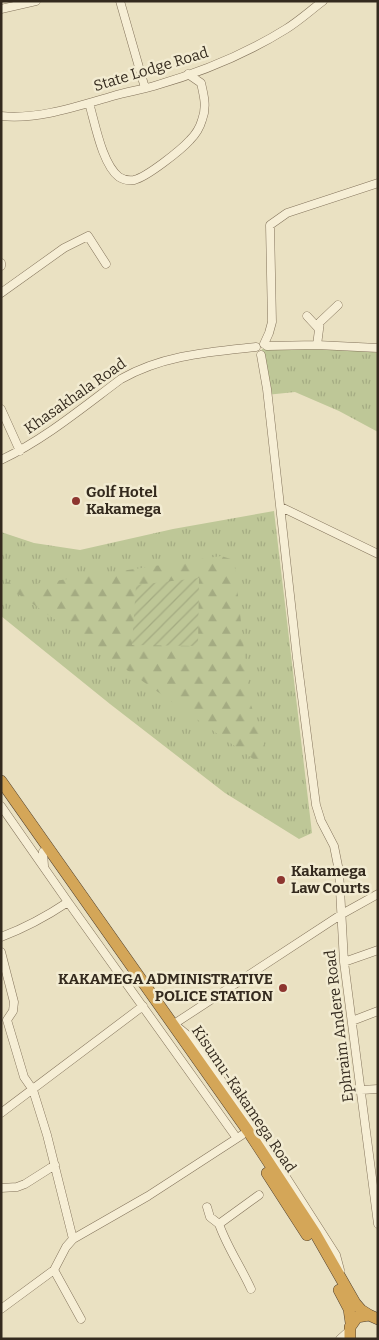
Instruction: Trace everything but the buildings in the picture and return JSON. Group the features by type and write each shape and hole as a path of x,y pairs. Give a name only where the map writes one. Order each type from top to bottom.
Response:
{"highway":[{"name":"Kisumu-Kakamega Road","path":"1,781 174,1024 292,1196 361,1310 375,1317"},
{"name":"Kisumu-Kakamega Road","path":"1,792 168,1028 324,1262 343,1296 351,1317 348,1333"},
{"path":"348,1333 357,1317 375,1317"}],"street":[{"path":"1,9 36,1"},
{"path":"120,1 145,88"},
{"name":"State Lodge Road","path":"1,116 31,115 89,103 188,74 268,40 323,1"},
{"path":"89,103 100,143 109,164 121,178 133,180 143,176 191,139 202,123 205,99 201,83 188,74"},
{"path":"378,183 287,213 270,225 272,322 266,345 267,352 261,355 257,353 256,347 261,343 266,345 378,348"},
{"path":"1,293 64,248 88,236 106,264"},
{"path":"317,345 320,322 338,305"},
{"path":"307,316 319,329"},
{"name":"Khasakhala Road","path":"1,460 20,451 67,420 134,371 165,360 256,347"},
{"name":"Ephraim Andere Road","path":"261,355 267,389 297,658 316,805 336,857 339,871 344,962 377,1219"},
{"path":"1,408 20,451"},
{"path":"281,507 378,554"},
{"path":"1,806 143,1006 239,1136 148,1196 74,1239 66,1247 54,1270 1,1309"},
{"path":"43,852 44,868"},
{"path":"174,1024 342,914 378,894"},
{"path":"1,937 27,926 68,902"},
{"path":"344,962 378,950"},
{"path":"1,952 14,1002 12,1011 4,1021 24,1077 33,1090 74,1239"},
{"path":"1,1114 143,1006"},
{"path":"352,1021 378,1012"},
{"path":"361,1090 378,1089"},
{"path":"1,1188 17,1187 25,1184 55,1165"},
{"path":"219,1224 259,1195"},
{"path":"207,1207 210,1218 219,1224 225,1241 252,1289"},
{"path":"54,1270 81,1319"}],"green space":[{"path":"323,347 357,349 378,353 378,432 339,411 295,392 266,395 262,349"},
{"path":"274,511 312,833 299,839 225,793 1,616 1,532 34,543 80,550 173,529"},
{"path":"221,556 234,560 250,702 268,755 256,761 23,597 4,586 6,582 28,585"},
{"path":"199,578 198,646 132,645 136,585"}],"place":[{"name":"Golf Hotel Kakamega","path":"76,501"},
{"name":"Kakamega Law Courts","path":"281,880"},
{"name":"KAKAMEGA ADMINISTRATIVE POLICE STATION","path":"283,988"}]}
